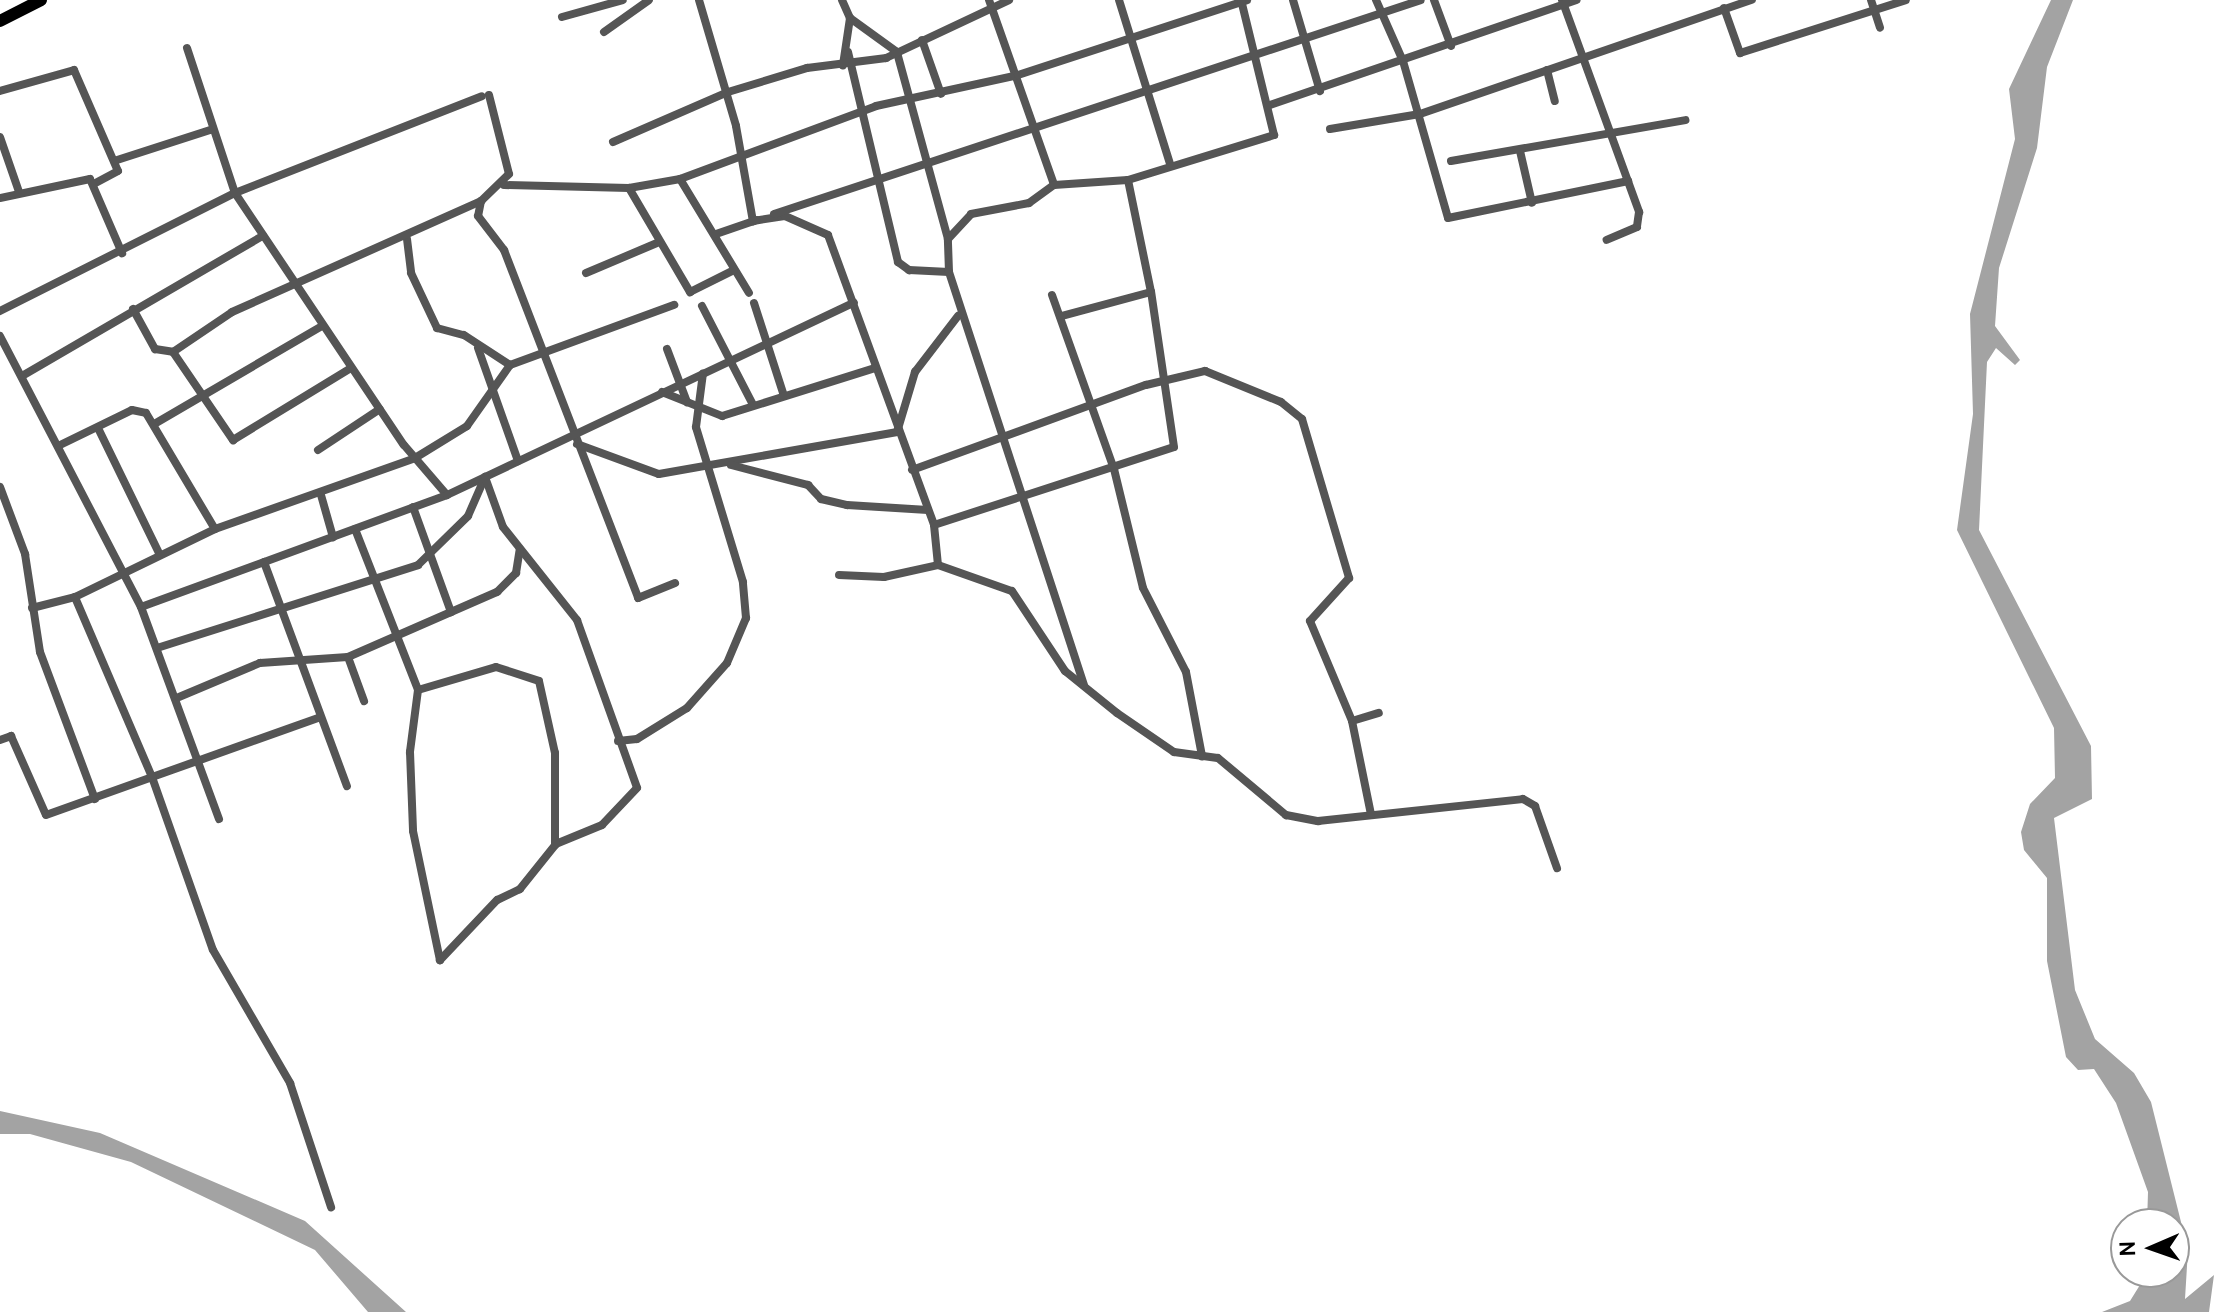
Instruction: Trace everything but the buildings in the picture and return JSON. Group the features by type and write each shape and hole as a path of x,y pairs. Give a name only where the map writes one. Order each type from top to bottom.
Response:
{"main road":[{"path":"0,21 41,0"}],"street":[{"path":"562,17 623,0"},
{"path":"604,32 649,0"},
{"path":"699,0 728,92 737,156 753,221"},
{"path":"842,0 850,18 897,52 905,98 928,162 948,239 949,272 958,316 1024,491 1084,687"},
{"path":"613,142 728,92 897,52 990,3 1009,0"},
{"path":"1119,0 1170,164"},
{"path":"1293,0 1320,91"},
{"path":"1376,0 1403,61 1448,218 1628,181"},
{"path":"716,234 880,175 1036,130 1421,0"},
{"path":"1434,0 1451,46"},
{"path":"1270,105 1320,91 1577,0"},
{"path":"1330,129 1420,114 1752,0"},
{"path":"1724,8 1740,53 1872,4 1906,0"},
{"path":"133,309 155,349 173,352 293,282 407,239 481,201 504,185 629,188 680,179 862,111 905,98 941,94 1018,75 1131,35 1243,1 1270,105 1274,135 1170,164 1128,180 1054,185 1029,203 971,214 948,239"},
{"path":"990,3 1018,75 1054,185"},
{"path":"1563,3 1614,133 1637,227 1607,240"},
{"path":"1872,4 1880,28"},
{"path":"843,65 850,18"},
{"path":"922,40 941,94"},
{"path":"187,48 210,130 235,193 351,368 415,458 447,495"},
{"path":"848,52 856,64 862,111 880,175 898,262 909,270 949,272"},
{"path":"0,91 74,70 118,171 95,183 19,192 0,198"},
{"path":"1547,70 1555,101"},
{"path":"0,311 122,253 235,193 486,96 509,162 504,185"},
{"path":"1451,161 1685,120"},
{"path":"114,161 210,130"},
{"path":"0,137 19,192"},
{"path":"1520,151 1532,203"},
{"path":"680,179 749,293"},
{"path":"934,525 1024,491 1114,469 1174,447 1151,292 1128,180"},
{"path":"95,183 122,253"},
{"path":"629,188 657,243 690,292 734,270"},
{"path":"481,201 478,216 504,250 638,598 675,583"},
{"path":"753,221 785,216 828,235 897,432 934,525 938,565"},
{"path":"22,376 263,236"},
{"path":"407,239 411,273 437,328 510,365"},
{"path":"586,273 657,243"},
{"path":"1062,316 1151,292"},
{"path":"1052,295 1114,469 1143,588 1186,672 1202,756"},
{"path":"754,303 783,393"},
{"path":"141,607 447,495 854,303"},
{"path":"32,608 75,597 215,529 321,495 415,458 467,426 510,365 674,305"},
{"path":"702,306 753,405"},
{"path":"897,432 915,372 958,316"},
{"path":"156,423 322,326"},
{"path":"0,336 141,607 179,697 219,819"},
{"path":"478,348 490,396 518,461"},
{"path":"667,349 678,385 688,402"},
{"path":"173,352 233,440 351,368"},
{"path":"662,392 722,416 783,393 875,368"},
{"path":"912,470 1004,433 1092,409 1165,380 1205,371 1281,402 1302,419 1349,578 1310,621 1352,721 1371,814"},
{"path":"618,741 637,739 687,708 727,663 746,618 743,582 707,468 699,406 703,373"},
{"path":"318,450 380,409"},
{"path":"58,446 132,410 156,423 215,529"},
{"path":"98,428 160,555"},
{"path":"577,444 659,474 707,468 897,432"},
{"path":"729,464 808,485 821,499 847,505 928,510"},
{"path":"355,529 381,582 418,690 410,752 413,831 440,960 497,900 520,889 555,845 602,825 632,798 637,788 577,620 503,527 485,477"},
{"path":"157,648 381,582 429,557 468,516 485,477"},
{"path":"0,487 25,554 40,652 95,799"},
{"path":"321,495 333,537"},
{"path":"413,507 451,612"},
{"path":"179,697 260,663 302,666 348,657 497,592 516,573 520,549"},
{"path":"264,562 318,718 347,786"},
{"path":"839,575 884,577 938,565 1012,591 1065,671 1084,687 1163,747 1202,756 1245,775 1299,820 1523,799 1535,806 1557,868"},
{"path":"75,597 152,777 213,950 296,1097 331,1207"},
{"path":"348,657 364,701"},
{"path":"418,690 496,667 539,681 555,753 555,845"},
{"path":"1352,721 1379,713"},
{"path":"0,740 11,736 46,815 95,799 198,757 318,718"}],"shaded area":[{"path":"2051,0 2073,0 2047,67 2037,148 1999,268 1995,326 2020,360 2015,365 1996,348 1987,362 1979,530 2091,746 2092,799 2054,818 2075,990 2095,1039 2134,1073 2151,1102 2178,1208 2148,1208 2148,1192 2116,1103 2094,1069 2078,1070 2066,1057 2047,961 2047,878 2024,850 2021,832 2030,804 2055,778 2054,728 1957,530 1973,414 1970,314 2015,139 2009,89"},
{"path":"0,1111 100,1133 305,1221 406,1312 368,1312 315,1250 131,1162 30,1134 0,1134"},
{"path":"2214,1275 2209,1312 2102,1312 2130,1301 2138,1288 2186,1288 2185,1299"}]}
